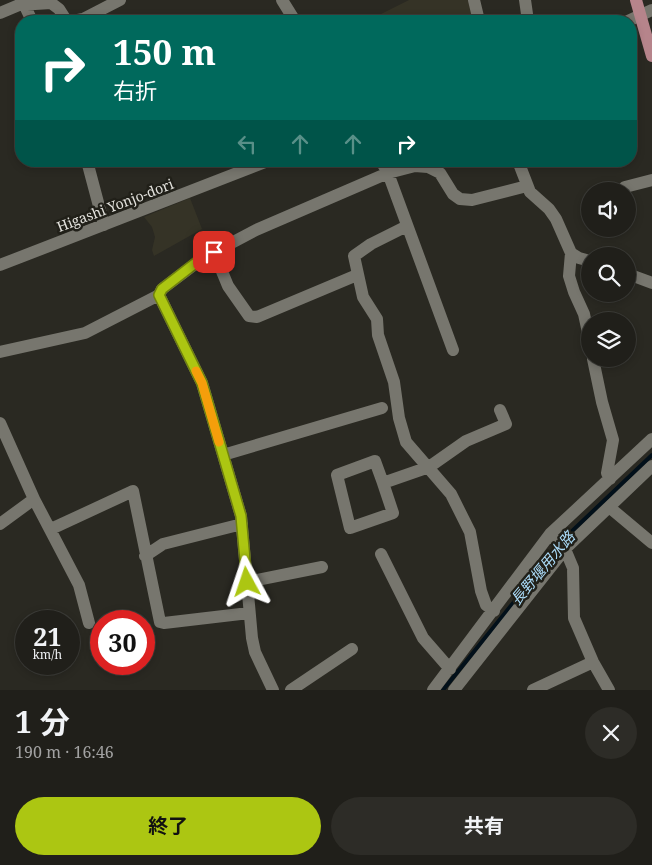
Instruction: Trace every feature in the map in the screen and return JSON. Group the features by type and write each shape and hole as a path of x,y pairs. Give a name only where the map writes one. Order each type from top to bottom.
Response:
{"main road":[{"path":"636,0 652,56"}],"street":[{"path":"91,15 120,0"},
{"path":"474,0 478,15"},
{"path":"525,0 527,15"},
{"path":"284,1 292,15"},
{"path":"0,13 24,4 51,3 62,15"},
{"path":"24,4 29,15"},
{"path":"637,18 652,10"},
{"path":"89,167 104,225"},
{"name":"Higashi Yonjo-dori","path":"0,264 253,167"},
{"path":"384,167 453,350"},
{"path":"0,352 85,333 159,295 162,289 202,258 256,230 388,173 411,167"},
{"path":"428,167 440,173 453,194 460,199 472,200 527,186"},
{"path":"520,167 530,192 556,218 571,252 569,276 583,312"},
{"path":"636,184 652,180"},
{"path":"407,226 370,244 354,256 357,275 363,297 377,319 378,335 394,382 399,418 406,442 451,494 470,532 481,591 486,604 494,611"},
{"path":"214,252 228,286 249,316 257,317 357,275"},
{"path":"571,252 581,259"},
{"path":"636,277 652,283"},
{"path":"159,295 202,383 241,516 249,613 255,652 273,690"},
{"path":"595,367 613,440 607,473 610,479"},
{"path":"223,455 382,408"},
{"path":"383,483 429,467 466,441 506,424 500,410"},
{"path":"0,423 34,499 79,585 89,622"},
{"path":"454,690 559,543 610,479 652,438"},
{"path":"375,461 383,483 393,513 350,528 337,474 375,461"},
{"path":"433,690 494,611 559,543 609,507 652,466"},
{"path":"50,529 133,491 160,622 164,624 249,613"},
{"path":"0,524 34,499"},
{"path":"609,507 652,543"},
{"path":"145,556 163,544 242,524"},
{"path":"559,543 573,568 574,618 593,662 609,690"},
{"path":"381,554 423,638 450,668"},
{"path":"247,582 322,567"},
{"path":"291,690 352,649"},
{"path":"533,690 593,662"}],"shaded area":[{"path":"409,0 470,0 474,15 379,15"},
{"path":"190,198 202,229 154,256 152,250 155,237 152,227 144,217"}],"waterway":[{"name":"長野堰用水路","path":"443,690 569,534 652,455"}],"slow traffic":[{"path":"196,371 202,383 219,442"}],"route":[{"path":"214,252 202,258 162,289 159,295 202,383 241,516 247,582"}]}
